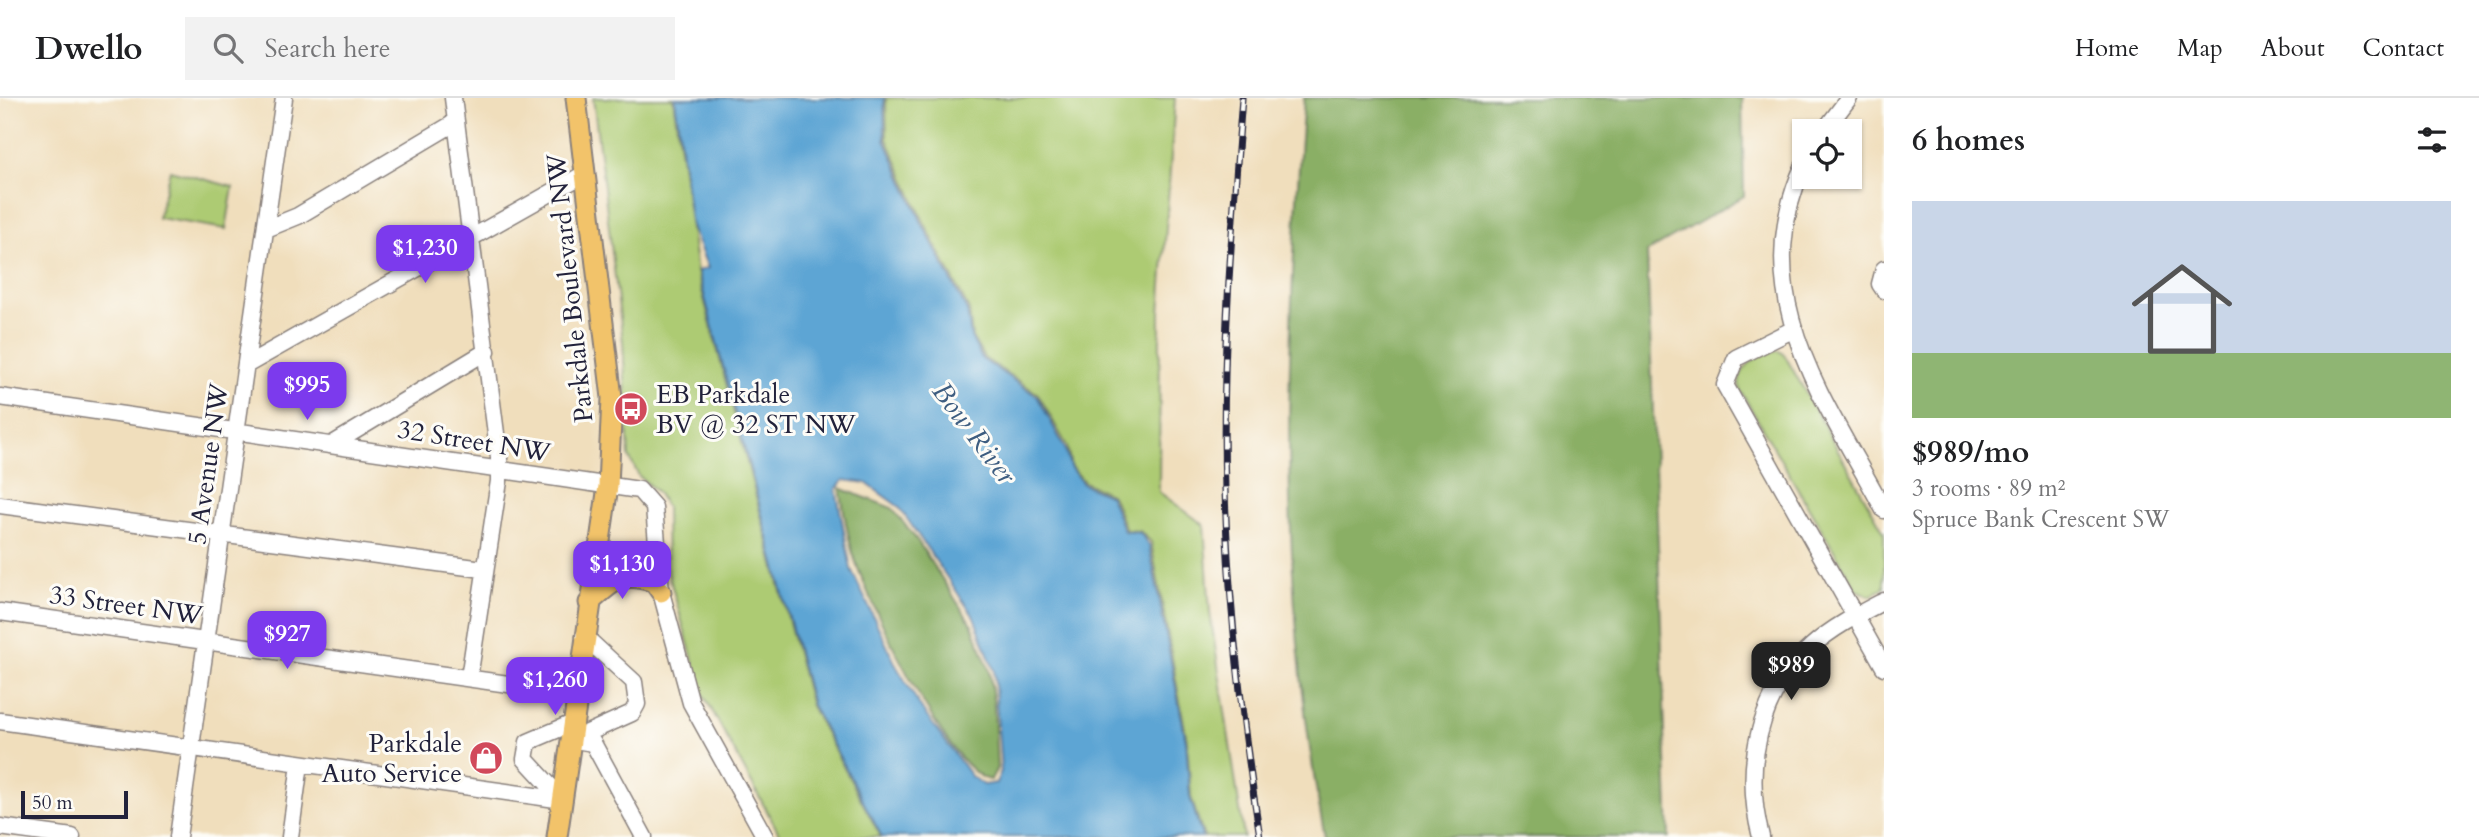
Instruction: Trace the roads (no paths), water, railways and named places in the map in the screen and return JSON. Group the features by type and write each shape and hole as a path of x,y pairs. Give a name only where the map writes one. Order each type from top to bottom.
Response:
{"main road":[{"name":"Parkdale Boulevard NW","path":"557,837 579,694 584,636 608,486 612,398 576,98"},
{"path":"589,603 617,579 628,575 654,582 661,592"}],"street":[{"name":"5 Avenue NW","path":"178,837 248,364 284,98"},
{"path":"453,98 500,470 469,678"},
{"path":"1833,119 1849,98"},
{"path":"266,229 298,216 456,122"},
{"path":"248,364 586,173"},
{"path":"1796,189 1787,217 1783,244 1783,288 1792,330 1805,361 1884,510"},
{"path":"1884,270 1880,284 1884,290"},
{"path":"1792,330 1736,358 1725,385 1884,667"},
{"path":"333,444 487,351"},
{"name":"32 Street NW","path":"0,397 608,486"},
{"path":"608,486 639,490 654,507 661,592 691,704 765,837"},
{"path":"0,505 484,569"},
{"path":"1761,837 1753,801 1753,764 1766,710 1782,680 1801,656 1855,616 1884,601"},
{"name":"33 Street NW","path":"0,612 579,694"},
{"path":"563,800 526,760 528,743 632,713 637,704 634,682 584,636"},
{"path":"0,721 563,800"},
{"path":"573,731 593,743 645,837"},
{"path":"290,837 300,764"},
{"path":"0,827 72,837"}],"water":[{"name":"Bow River","path":"675,98 884,98 885,140 922,223 967,311 971,337 982,359 1037,396 1065,448 1070,467 1083,484 1110,496 1124,531 1140,533 1149,545 1186,741 1190,797 1202,837 882,837 812,705 698,271 708,268 691,226","holes":["844,480 866,483 899,507 974,617 994,670 1001,771 996,783 984,785 971,776 923,711 897,667 851,569 836,489"]}],"railway":[{"path":"1242,98 1226,342 1225,489 1237,664 1260,837"}],"place":[{"name":"EB Parkdale BV @ 32 ST NW","path":"631,409"},
{"name":"Parkdale Auto Service","path":"486,758"}]}
